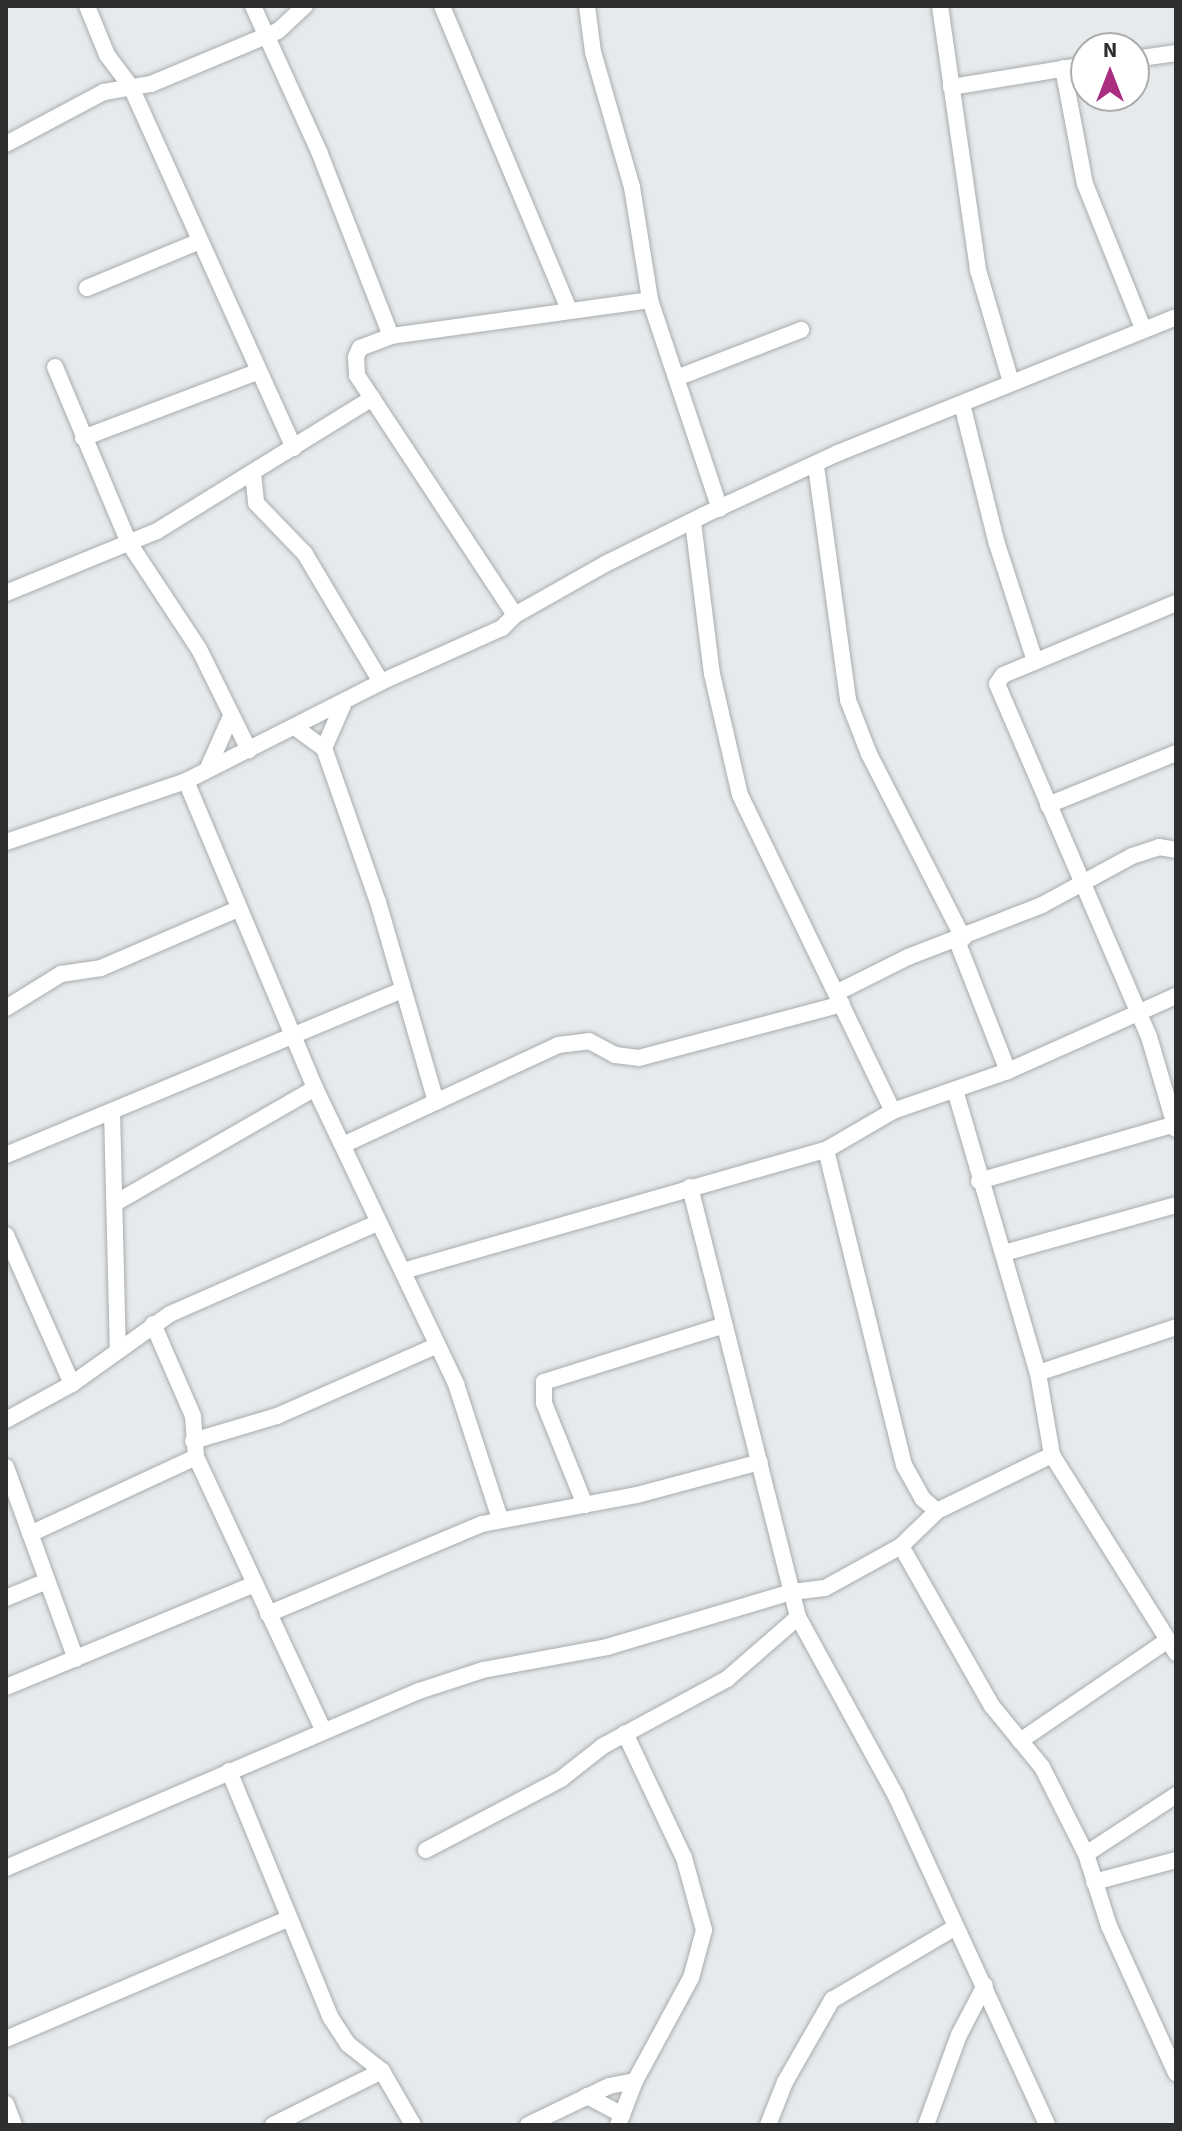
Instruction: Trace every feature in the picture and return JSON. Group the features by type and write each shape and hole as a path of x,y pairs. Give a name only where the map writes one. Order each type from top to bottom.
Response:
{"street":[{"path":"87,6 107,55 131,87 294,448"},
{"path":"253,6 268,35 391,336"},
{"path":"6,144 104,92 151,84 268,35 305,6"},
{"path":"442,6 569,310"},
{"path":"587,6 593,52 632,187 650,300 679,377 720,509"},
{"path":"940,6 951,87 965,150 978,270 1011,382"},
{"path":"1150,57 1176,53"},
{"path":"951,87 1070,67"},
{"path":"1063,68 1085,184 1143,328"},
{"path":"87,288 200,241"},
{"path":"515,615 357,375 356,357 360,348 391,336 650,300"},
{"path":"6,842 186,781 343,705 381,682 502,628 515,615 720,509 1011,382 1176,317"},
{"path":"679,377 801,330"},
{"path":"55,367 129,543 199,649 249,750"},
{"path":"83,438 259,371"},
{"path":"6,593 129,543 253,473 372,398"},
{"path":"962,404 1001,557 1035,661"},
{"path":"816,466 848,700 869,754 960,940 1008,1071"},
{"path":"253,473 256,503 305,554 381,682"},
{"path":"693,522 712,674 740,795 812,950 840,998 893,1111"},
{"path":"979,1181 1176,1127 1162,1070 997,684 1003,675 1176,603"},
{"path":"324,748 343,705"},
{"path":"208,768 231,716"},
{"path":"296,728 324,748 378,902 400,991 436,1102"},
{"path":"1048,805 1176,753"},
{"path":"186,781 315,1088 377,1223 403,1271 473,1429 500,1519"},
{"path":"343,1145 579,1040 639,1058 840,998 908,957 960,940 1159,847 1176,850"},
{"path":"6,1008 26,1000 48,979 115,963 238,909"},
{"path":"6,1155 292,1033 400,991"},
{"path":"403,1271 826,1150 893,1111 1008,1071 1176,996"},
{"path":"117,1202 315,1088"},
{"path":"955,1090 979,1181 1004,1253 1038,1373 1052,1455 1172,1647 1020,1741"},
{"path":"112,1111 117,1202 118,1349"},
{"path":"826,1150 904,1465 923,1499 937,1511"},
{"path":"690,1187 722,1326 760,1462 798,1617 896,1796 1047,2125"},
{"path":"1004,1253 1176,1205"},
{"path":"6,1420 72,1384 153,1324 377,1223"},
{"path":"6,1235 72,1384"},
{"path":"153,1324 193,1416 194,1449 324,1732"},
{"path":"585,1505 544,1403 544,1382 722,1326"},
{"path":"1038,1373 1176,1327"},
{"path":"30,1534 194,1449 436,1346"},
{"path":"6,1868 229,1771 483,1670 607,1647 792,1592 825,1588 901,1546 937,1511 1052,1455"},
{"path":"268,1614 500,1519 585,1505 760,1462"},
{"path":"6,1467 76,1659"},
{"path":"901,1546 992,1706 1042,1767 1086,1854 1094,1882 1176,2073"},
{"path":"6,1598 47,1581"},
{"path":"6,1687 255,1584"},
{"path":"426,1850 561,1779 625,1733 727,1679 798,1617"},
{"path":"587,2096 620,2120 635,2081 691,1978 704,1930 684,1858 625,1733"},
{"path":"229,1771 287,1919 331,2018 348,2044 382,2071 413,2125"},
{"path":"1086,1854 1176,1795"},
{"path":"1094,1882 1176,1860"},
{"path":"6,2039 287,1919"},
{"path":"768,2125 792,2069 832,2000 956,1927"},
{"path":"926,2125 959,2035 985,1985"},
{"path":"273,2125 382,2071"},
{"path":"528,2125 587,2096 635,2081"},
{"path":"6,2104 14,2125"}]}
